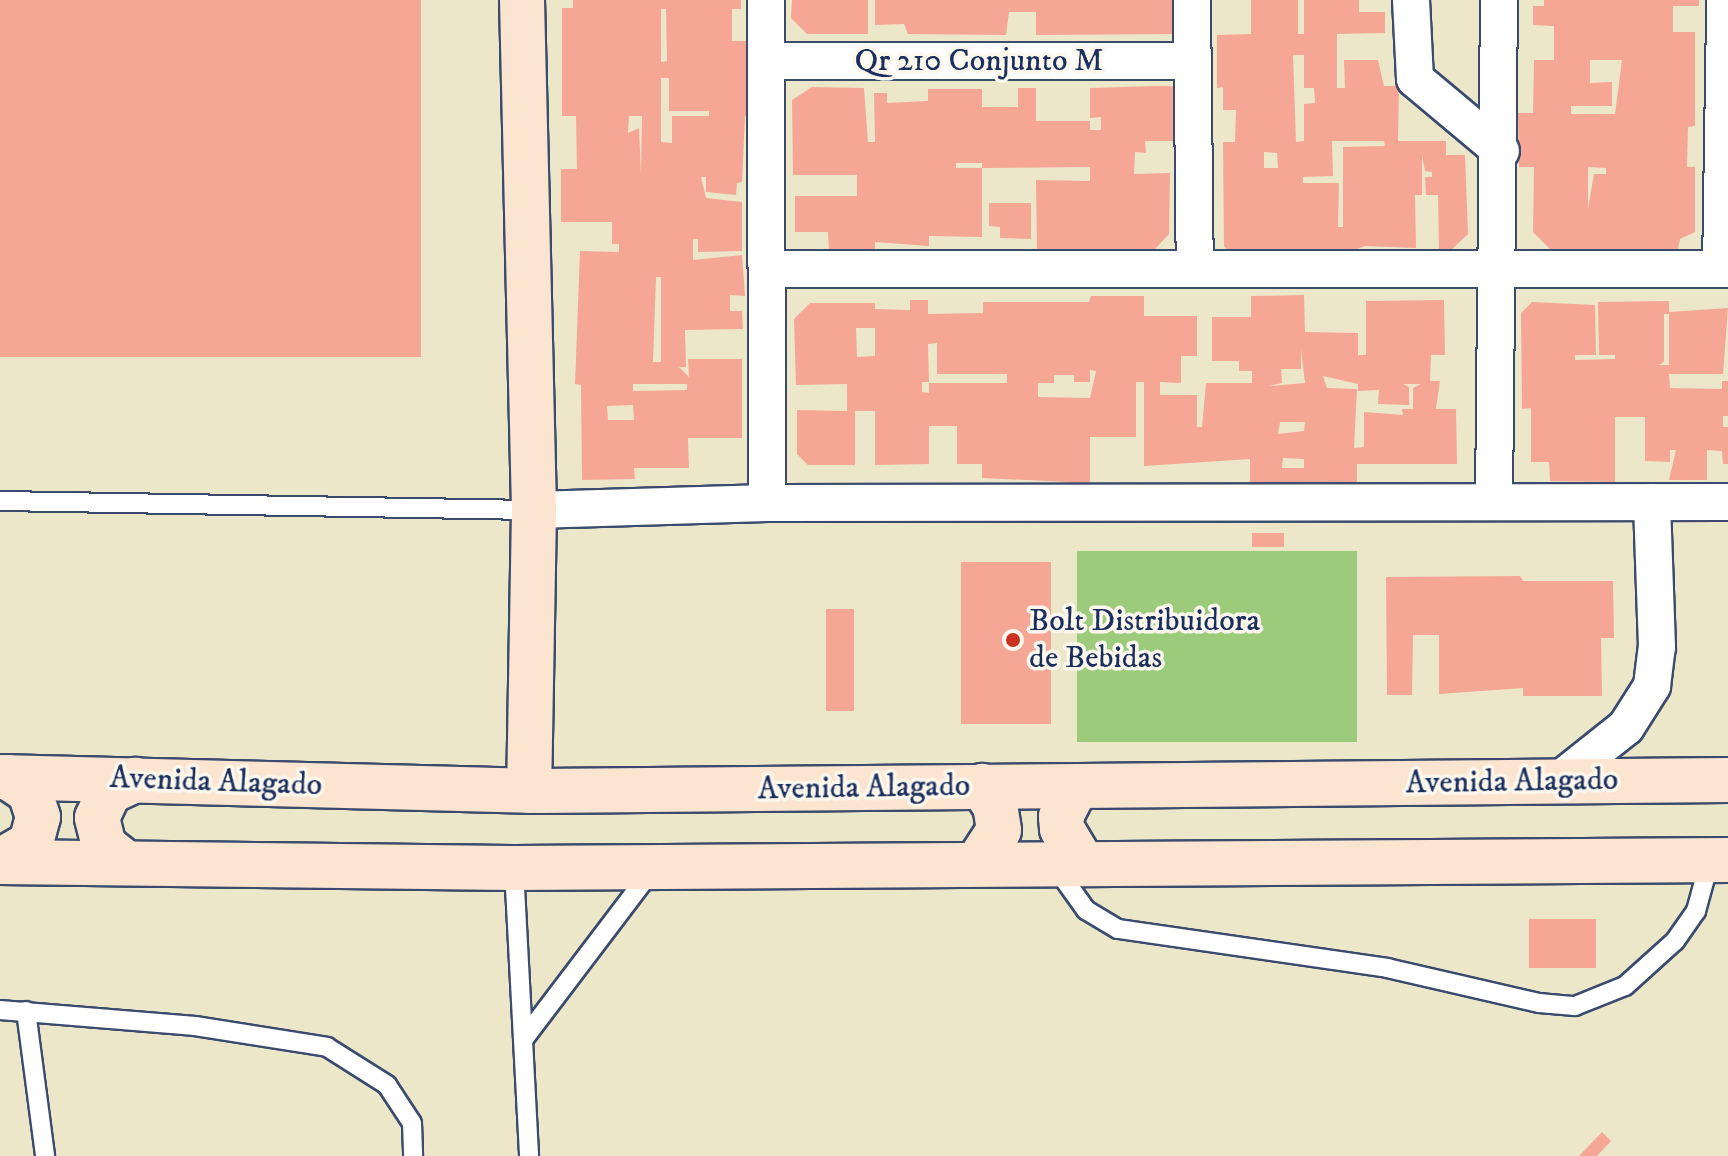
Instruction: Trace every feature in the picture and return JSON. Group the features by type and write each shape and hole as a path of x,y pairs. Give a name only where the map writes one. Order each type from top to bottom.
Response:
{"main road":[{"path":"522,0 534,510 529,791"},
{"path":"0,861 31,843 38,817 30,792 4,777"},
{"name":"Avenida Alagado","path":"4,777 529,791 982,786 1075,789 1728,780"},
{"path":"126,863 104,846 97,818 109,792 135,780"},
{"path":"977,864 999,830 995,806 982,786"},
{"path":"1067,861 1061,817 1075,789"},
{"path":"0,861 514,868 1067,861 1719,860"}],"street":[{"path":"766,0 769,269 767,503"},
{"path":"1192,0 1195,268"},
{"path":"1411,0 1415,79 1501,151"},
{"path":"1494,502 1501,151 1499,0"},
{"path":"769,269 1724,269 1725,0"},
{"name":"Qr 210 Conjunto M","path":"767,61 1191,61"},
{"path":"1558,781 1626,727 1652,686 1657,647 1652,502"},
{"path":"534,510 767,503 1728,502"}],"lane":[{"path":"0,501 534,510"},
{"path":"1067,861 1086,910 1118,929 1387,968 1539,1003 1575,1006 1625,986 1675,941 1696,911 1719,860"},
{"path":"523,1040 655,867"},
{"path":"514,868 529,1156"},
{"path":"0,1010 195,1026 327,1047 387,1085 412,1123 413,1156"},
{"path":"26,1011 45,1156"}],"green space":[{"path":"1077,551 1357,551 1357,742 1077,742"}],"building":[{"path":"0,0 421,0 421,357 0,357"},
{"path":"573,0 741,0 741,9 732,9 732,41 749,41 751,116 745,116 742,182 737,183 736,195 706,192 706,177 701,177 706,198 742,202 742,251 698,252 698,239 693,239 693,260 742,255 745,296 730,295 730,311 742,311 743,329 685,330 686,367 679,367 689,377 688,359 742,359 742,438 688,438 689,468 634,468 635,479 582,480 581,385 575,384 580,251 619,252 619,244 612,244 612,222 561,222 561,169 577,169 576,116 562,116 562,8 573,8","holes":["661,9 666,9 667,61 661,62","661,78 669,78 669,111 709,111 709,116 672,116 672,143 661,142","629,116 642,116 641,175 639,128 628,133","656,277 661,277 661,362 653,362","633,384 687,384 687,390 633,391","633,405 634,420 608,420 607,406"]},
{"path":"792,0 868,0 868,34 807,34 791,18"},
{"path":"875,0 1175,0 1175,34 1036,35 1036,12 1009,12 1006,35 908,34 904,24 875,25"},
{"path":"1251,0 1298,0 1298,34 1304,34 1304,0 1359,0 1359,12 1385,12 1385,33 1337,34 1337,88 1345,88 1344,60 1378,60 1384,86 1399,86 1398,141 1446,141 1446,155 1465,155 1468,234 1450,251 1439,251 1438,195 1426,195 1425,177 1432,177 1432,172 1425,171 1422,156 1422,195 1415,195 1416,248 1365,246 1344,254 1230,253 1224,246 1223,142 1235,142 1236,110 1223,110 1223,87 1217,88 1217,35 1251,34","holes":["1293,55 1304,55 1304,88 1314,88 1315,103 1304,104 1304,141 1296,142","1332,141 1384,141 1385,146 1343,147 1343,227 1338,227 1339,183 1303,183 1303,177 1333,176","1264,152 1277,153 1278,168 1264,168"]},
{"path":"1544,0 1699,0 1699,6 1673,6 1673,32 1695,32 1695,126 1688,127 1687,167 1695,167 1695,232 1680,239 1678,249 1550,249 1533,232 1534,167 1519,167 1518,113 1533,113 1534,60 1554,60 1554,26 1533,25 1533,6 1544,6","holes":["1590,60 1622,60 1615,114 1571,114 1571,106 1612,106 1612,82 1590,83","1588,167 1606,168 1606,174 1594,174 1588,209"]},
{"path":"1173,86 1174,141 1145,141 1146,153 1135,152 1134,174 1170,173 1169,234 1155,249 1037,254 1036,180 1090,181 1090,167 982,168 982,237 929,236 929,246 875,242 875,252 829,252 828,232 795,232 795,196 857,196 857,175 793,175 792,100 812,87 864,88 868,142 875,142 874,93 887,93 887,103 928,101 928,89 982,89 982,107 1018,107 1018,88 1036,88 1036,121 1090,121 1090,130 1101,130 1101,117 1090,118 1090,88","holes":["956,163 982,163 982,168 956,168"]},
{"path":"989,203 1031,203 1031,239 1000,238 1000,227 989,226"},
{"path":"1304,295 1305,332 1358,333 1358,355 1366,355 1366,301 1444,300 1445,355 1431,355 1430,381 1440,381 1436,409 1456,409 1457,464 1357,464 1357,485 1250,484 1250,459 1144,466 1144,382 1136,382 1136,437 1090,437 1090,483 982,478 982,464 957,464 957,426 929,426 929,464 875,465 875,411 855,411 855,465 808,465 797,454 797,410 847,411 847,384 796,385 794,319 810,303 875,303 875,309 910,310 910,300 928,300 928,314 983,313 983,302 1089,302 1091,296 1144,296 1144,316 1197,316 1197,356 1181,356 1181,383 1160,382 1160,395 1197,395 1197,427 1202,427 1206,383 1252,383 1252,371 1239,371 1239,361 1212,361 1212,317 1251,317 1251,296","holes":["856,328 875,328 875,356 857,357","937,343 937,374 1007,374 1007,383 929,383 929,393 922,392 922,382 929,382 928,344","1301,349 1305,383 1269,386 1282,383 1281,369 1301,369","1090,370 1096,371 1090,398 1038,397 1038,383 1054,383 1054,375 1074,375 1074,382 1090,382","1323,376 1358,384 1358,391 1379,390 1378,404 1409,405 1409,387 1403,384 1421,384 1413,388 1413,409 1402,409 1403,415 1364,412 1364,447 1354,448 1357,389 1327,388","1280,422 1305,422 1304,431 1278,434","1283,458 1304,459 1304,468 1282,468"]},
{"path":"1669,301 1669,312 1728,308 1723,374 1669,374 1670,388 1722,389 1722,381 1728,381 1728,416 1723,416 1723,427 1728,427 1728,464 1723,464 1722,451 1707,450 1707,480 1669,480 1676,450 1670,450 1670,462 1645,461 1645,417 1615,417 1615,482 1550,481 1549,462 1531,462 1531,408 1522,409 1521,313 1532,302 1595,305 1596,355 1575,355 1575,360 1615,359 1615,355 1599,355 1598,302","holes":["1664,314 1669,314 1669,365 1659,365 1664,362"]},
{"path":"1252,533 1284,533 1284,547 1252,547"},
{"path":"961,562 1051,562 1051,724 961,724"},
{"path":"1520,576 1523,581 1613,581 1614,638 1601,638 1602,696 1523,696 1523,688 1439,694 1439,635 1413,635 1412,695 1387,695 1386,577"},
{"path":"826,609 854,609 854,711 826,711"},
{"path":"1529,919 1596,919 1596,968 1529,968"},
{"path":"1602,1132 1611,1141 1597,1156 1579,1156"}],"place":[{"name":"Bolt Distribuidora de Bebidas","path":"1013,640"}]}
